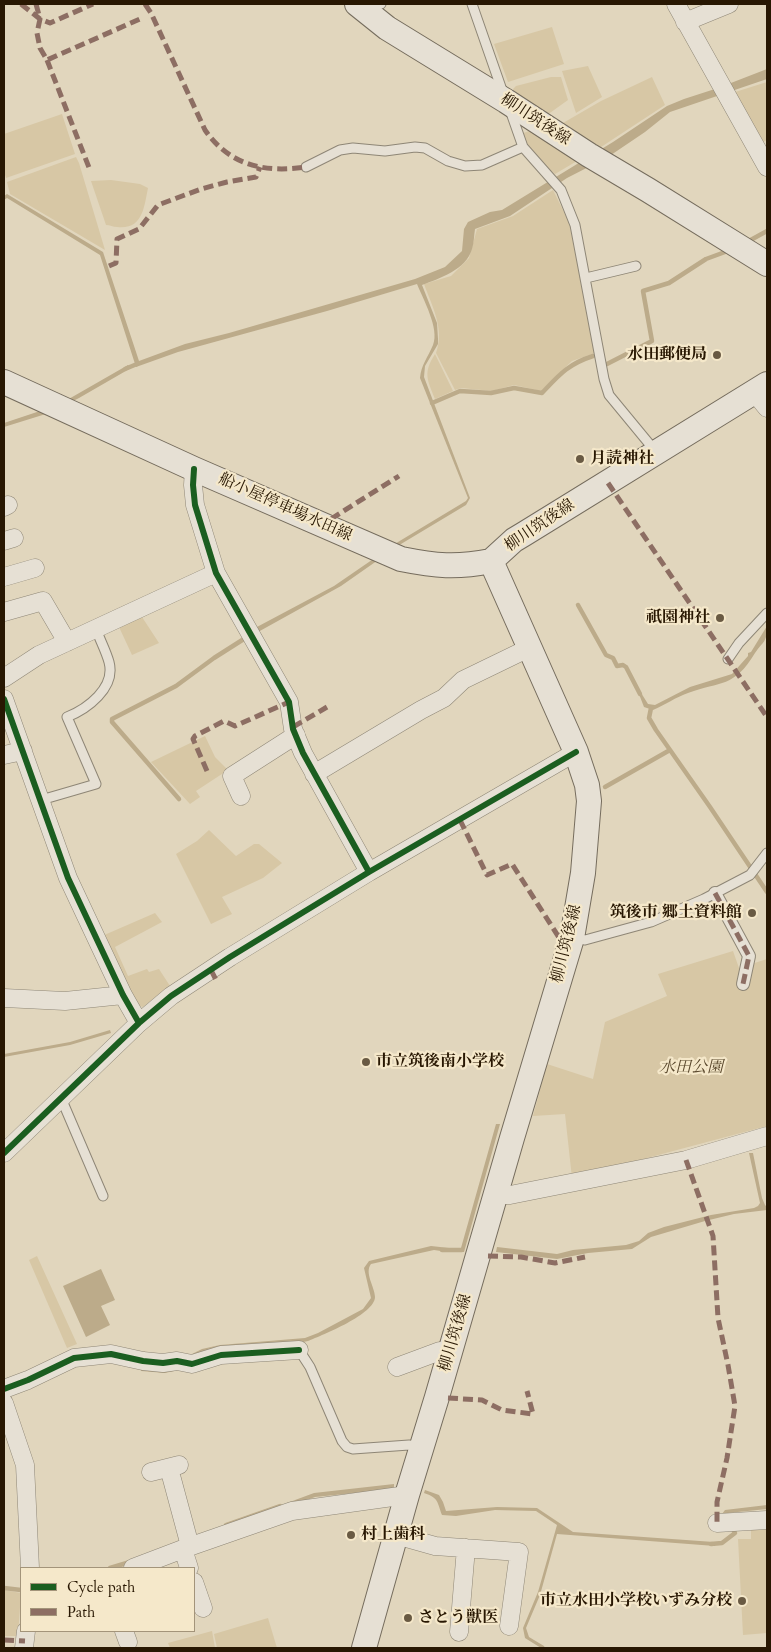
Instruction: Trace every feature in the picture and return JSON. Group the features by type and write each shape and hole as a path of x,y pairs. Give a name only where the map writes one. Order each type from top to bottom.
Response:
{"main road":[{"name":"柳川筑後線","path":"367,6 387,28 767,264"},
{"name":"船小屋停車場水田線","path":"4,382 194,469 401,559 433,565 465,566 491,561"},
{"name":"柳川筑後線","path":"364,1648 407,1495 572,938 583,873 589,801 587,785 576,752 491,561 514,540 656,452 763,394"}],"street":[{"path":"676,4 767,167"},
{"path":"686,22 729,4"},
{"path":"194,469 195,505 216,573 289,702 296,735 314,774 369,872"},
{"path":"4,577 34,568"},
{"path":"4,678 39,655 216,573"},
{"path":"4,612 43,601 67,642"},
{"path":"314,774 444,698 463,680 529,648"},
{"path":"4,699 68,878 123,995 139,1023"},
{"path":"241,796 232,776 296,735"},
{"path":"4,755 23,751"},
{"path":"4,1153 139,1023 171,996 230,957 369,872 576,752"},
{"path":"715,893 749,956 743,984"},
{"path":"4,998 64,1001 123,995"},
{"path":"496,1195 510,1195 686,1160 767,1136"},
{"path":"4,1389 74,1358 111,1354 143,1361 163,1363 177,1361 192,1364 222,1355 300,1350"},
{"path":"397,1367 440,1351"},
{"path":"4,1403 25,1464 30,1567"},
{"path":"150,1472 175,1466 189,1567"},
{"path":"136,1567 292,1511 407,1495"},
{"path":"717,1523 767,1520"},
{"path":"396,1535 435,1546 519,1552 509,1626"},
{"path":"459,1632 466,1548"},
{"path":"195,1585 202,1608"},
{"path":"24,1648 26,1632"}],"lane":[{"path":"472,4 523,147 554,182 575,225 604,379 609,394 656,452"},
{"path":"306,167 340,150 353,148 384,151 415,147 425,148 448,161 464,166 482,165 523,147"},
{"path":"586,278 636,266"},
{"path":"728,659 767,613"},
{"path":"41,800 96,784 66,717 87,707 106,686 110,675 110,663 96,629"},
{"path":"572,938 585,940 651,922 750,875 767,853"},
{"path":"61,1098 104,1196"},
{"path":"300,1350 310,1367 342,1441 347,1448 422,1446"}],"green space":[{"path":"552,27 564,64 508,82 494,44"},
{"path":"588,66 602,97 576,113 562,71"},
{"path":"551,77 561,77 568,100 547,115 517,98 513,89 516,86"},
{"path":"652,77 665,105 598,149 563,123 601,101"},
{"path":"767,82 767,140 761,143 732,93"},
{"path":"62,114 75,154 6,178 4,172 4,134"},
{"path":"529,131 577,161 555,174 545,166 524,140 521,134"},
{"path":"76,157 105,250 10,194 7,182"},
{"path":"111,180 140,184 148,188 141,216 132,225 116,227 106,225 91,181"},
{"path":"553,190 569,222 595,353 572,361 541,391 514,385 492,391 461,388 455,390 436,353 439,335 438,326 434,309 424,284 451,276 469,258 477,229 513,216"},
{"path":"435,354 453,391 435,399 430,386 428,371"},
{"path":"142,617 159,643 132,655 119,627"},
{"path":"205,736 215,757 228,770 196,791 200,797 190,804 151,762"},
{"path":"209,830 236,856 254,844 259,844 282,863 263,878 222,897 232,914 211,924 176,854 197,841"},
{"path":"155,913 162,922 115,947 128,976 147,969 149,972 159,969 170,986 143,1007 135,1004 102,936"},
{"name":"水田公園","path":"733,951 739,968 767,959 767,1126 572,1178 565,1114 533,1116 547,1064 593,1079 605,1022 667,996 658,974"},
{"path":"37,1256 77,1344 67,1348 29,1260"},
{"path":"767,1527 767,1633 743,1635 738,1539 751,1539 751,1529"},
{"path":"4,1590 20,1593 18,1636 4,1636"},
{"path":"268,1618 277,1648 217,1648 214,1634"},
{"path":"212,1631 215,1648 170,1648 168,1643"}],"shaded area":[{"path":"767,69 767,79 670,112 645,132 608,157 567,178 510,216 475,229 472,249 464,262 452,272 422,285 437,323 438,339 438,344 425,366 424,377 470,498 466,505 401,544 341,586 258,632 255,628 334,586 398,542 468,498 420,378 423,365 435,338 430,314 417,284 178,352 136,367 100,255 7,198 4,200 4,196 7,194 103,252 139,361 185,344 415,279 445,267 462,251 464,229 468,222 490,212 502,210 613,142 667,106"},
{"path":"128,365 131,368 49,413 4,427 4,423 67,400"},
{"path":"767,626 764,641 747,664 733,678 684,695 653,710 644,707 638,688 648,704 655,705 690,687 732,674 748,656 748,653 751,652"},
{"path":"110,1030 111,1033 70,1045 4,1057 4,1054 70,1042"},
{"path":"496,1124 500,1124 464,1252 456,1252 457,1248 461,1248"},
{"path":"749,1153 753,1153 762,1198 767,1210 734,1214 705,1221 651,1237 632,1249 588,1253 557,1259 496,1252 497,1247 557,1254 573,1250 626,1245 639,1241 648,1233 664,1227 711,1215 754,1208 760,1203"},
{"path":"431,1246 449,1248 448,1252 434,1250 371,1264 369,1268 370,1280 375,1293 373,1304 358,1317 325,1334 308,1341 165,1373 141,1371 142,1367 186,1357 202,1349 220,1345 305,1338 318,1333 363,1309 371,1298 364,1268 369,1261"},
{"path":"101,1269 115,1300 101,1306 110,1325 86,1337 63,1286"},
{"path":"394,1484 394,1489 315,1497 288,1507 287,1503 314,1493"},
{"path":"425,1490 439,1495 446,1511 497,1507 537,1508 573,1532 714,1542 715,1546 557,1534 540,1595 526,1628 529,1637 545,1648 541,1648 525,1638 523,1628 538,1592 557,1525 536,1511 495,1510 456,1516 442,1515 437,1501 424,1493"},
{"path":"767,1505 767,1509 728,1513 726,1516 722,1514 725,1510"}],"waterway":[{"path":"747,242 767,231"},
{"path":"607,364 652,341 643,291 669,283 706,259 725,252"},
{"path":"432,403 460,391 491,393 514,388 542,393 570,366 593,356"},
{"path":"125,369 137,364"},
{"path":"578,605 606,655 613,658 617,666 623,665 626,667 640,694"},
{"path":"179,799 112,722 112,719 176,686 247,637"},
{"path":"651,708 649,718 656,730 767,892"},
{"path":"605,787 670,750"},
{"path":"442,1250 462,1250"},
{"path":"226,1525 280,1506"},
{"path":"711,1544 722,1543 735,1533 732,1527"},
{"path":"113,1567 130,1562"},
{"path":"4,1588 20,1590"}],"marked path":[{"path":"21,4 40,19 50,23 93,4"},
{"path":"36,4 40,19 37,33 40,48 47,60 140,19"},
{"path":"145,4 151,13 205,130 215,142 237,159 250,164 276,169 306,167"},
{"path":"47,60 90,170"},
{"path":"109,266 116,263 117,239 139,229 158,205 201,189 256,177 260,167"},
{"path":"331,519 399,476"},
{"path":"608,483 767,717"},
{"path":"207,771 193,739 195,736 224,721 235,726 289,702"},
{"path":"293,727 327,707"},
{"path":"460,820 487,875 512,864 560,939"},
{"path":"715,893 749,956 743,984"},
{"path":"211,970 216,980"},
{"path":"686,1160 713,1236 718,1318 735,1406 727,1458 717,1502 717,1523"},
{"path":"488,1256 521,1257 555,1263 585,1257"},
{"path":"448,1398 482,1400 502,1410 533,1414 527,1391"},
{"path":"4,1640 25,1641"}],"cycle path":[{"path":"194,469 195,505 216,573 289,702 293,729 303,753 369,872"},
{"path":"4,699 68,878 123,995 139,1023"},
{"path":"4,1153 139,1023 171,996 230,957 369,872 576,752"},
{"path":"4,1389 74,1358 111,1354 143,1361 163,1363 177,1361 192,1364 221,1355 299,1350"}],"place":[{"name":"水田郵便局","path":"717,355"},
{"name":"月読神社","path":"580,459"},
{"name":"祇園神社","path":"720,618"},
{"name":"筑後市 郷土資料館","path":"752,913"},
{"name":"市立筑後南小学校","path":"366,1062"},
{"name":"村上歯科","path":"351,1535"},
{"name":"市立水田小学校いずみ分校","path":"742,1601"},
{"name":"さとう獣医","path":"408,1618"}]}
